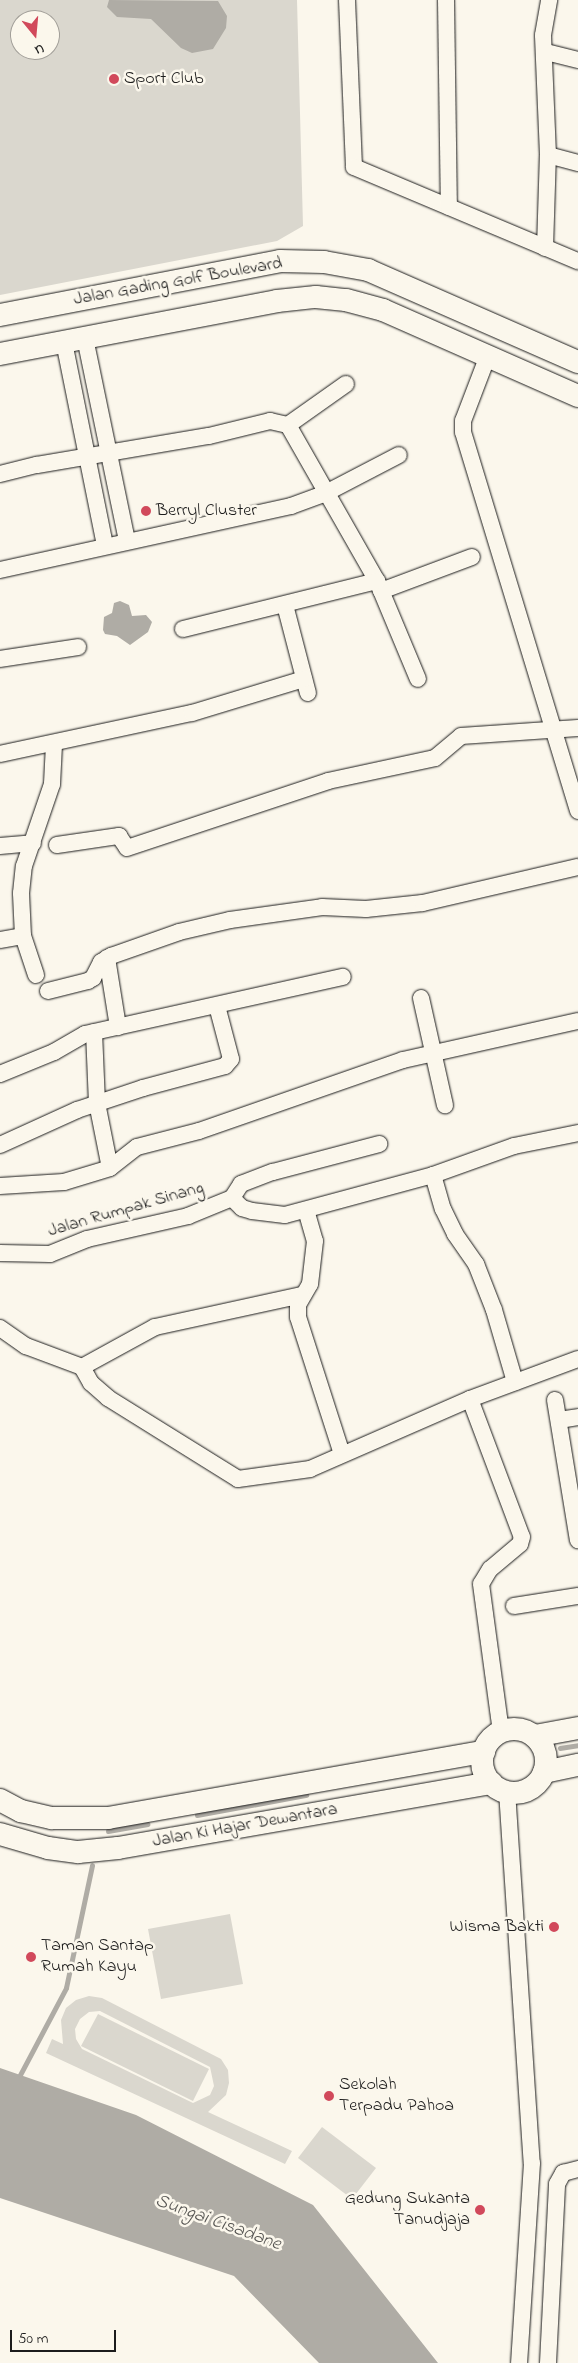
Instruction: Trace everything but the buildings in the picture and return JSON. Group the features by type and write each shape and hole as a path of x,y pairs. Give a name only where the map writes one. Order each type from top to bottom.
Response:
{"street":[{"path":"347,0 354,167 363,173 578,261"},
{"path":"446,0 449,207"},
{"path":"545,248 548,155 544,35 549,0"},
{"path":"546,52 578,60"},
{"path":"548,155 578,163"},
{"name":"Jalan Gading Golf Boulevard","path":"0,315 280,261 324,262 368,270 578,362"},
{"name":"Jalan Gading Golf Boulevard","path":"0,354 277,301 316,298 346,300 383,310 487,358 578,396"},
{"path":"74,340 108,453 127,541"},
{"path":"74,340 87,456 105,545"},
{"path":"487,358 471,397 463,432 578,811"},
{"path":"288,425 346,384"},
{"path":"0,474 87,456 209,436 270,420 288,425 379,586 418,679"},
{"path":"0,570 105,545 291,506 326,493 398,455"},
{"path":"183,629 285,605 379,586 472,556"},
{"path":"0,754 54,744 306,686 285,605"},
{"path":"0,659 78,647"},
{"path":"57,845 119,836 127,848 328,781 435,758 461,736 578,728"},
{"path":"36,975 23,936 21,894 24,866 52,784 54,744"},
{"path":"0,846 33,843"},
{"path":"48,991 93,978 101,962 107,958 179,932 230,920 322,906 366,909 423,903 578,867"},
{"path":"0,940 23,936"},
{"path":"107,958 118,1027"},
{"path":"0,1074 94,1032 343,977"},
{"path":"421,998 445,1105"},
{"path":"0,1145 97,1103 225,1066 231,1059 217,1006"},
{"path":"0,1186 64,1182 110,1168 137,1147 199,1131 276,1102 433,1053 578,1021"},
{"path":"94,1032 97,1103 110,1168"},
{"path":"379,1144 274,1172 241,1184 232,1198 242,1208 262,1214 285,1215 433,1175 514,1146 578,1133"},
{"path":"433,1175 443,1209 455,1234 476,1264 494,1310 515,1382"},
{"name":"Jalan Rumpak Sinang","path":"0,1254 50,1254 87,1239 188,1216 232,1198"},
{"path":"306,1210 315,1241 310,1284 302,1296 298,1317 342,1454"},
{"path":"82,1368 155,1327 302,1296"},
{"path":"0,1328 26,1346 82,1368 91,1383 108,1398 238,1479 310,1470 342,1454 470,1399 578,1359"},
{"path":"470,1399 522,1537 520,1544 490,1570 481,1584 501,1732"},
{"path":"555,1400 575,1501 578,1540"},
{"path":"559,1420 578,1417"},
{"path":"514,1606 578,1596"},
{"path":"534,1736 578,1728"},
{"path":"499,1787 527,1790 535,1785 544,1772 544,1749 534,1736 522,1730 501,1732 492,1738 484,1752 483,1769 499,1787 532,2164 519,2363"},
{"name":"Jalan Ki Hajar Dewantara","path":"0,1800 21,1811 81,1820 172,1807 484,1752"},
{"path":"454,1758 465,1763 469,1771 458,1788"},
{"path":"544,1772 578,1766"},
{"name":"Jalan Ki Hajar Dewantara","path":"0,1834 48,1848 78,1852 180,1838 458,1788 499,1787"},
{"path":"172,1807 180,1838"},
{"path":"548,2363 557,2184 563,2173 576,2169"}],"shaded area":[{"path":"0,0 297,0 303,226 277,241 0,295"},
{"path":"230,1914 243,1984 161,1999 148,1929"},
{"path":"89,1996 102,1998 221,2059 228,2070 229,2083 226,2095 208,2112 292,2151 285,2164 46,2053 52,2039 63,2044 61,2020 66,2008 76,2000","holes":["100,2011 210,2067 214,2086 210,2095 193,2103 82,2049 76,2039 75,2029 80,2019 89,2012"]},
{"path":"98,2014 209,2069 193,2101 81,2046"},
{"path":"322,2127 376,2168 352,2199 298,2158"}],"water":[{"path":"109,0 218,1 227,16 226,28 213,49 192,53 181,48 151,19 117,17 107,7"},
{"path":"120,601 129,605 132,616 146,615 152,622 148,632 130,645 117,636 105,634 103,630 104,617 112,613 114,603"},
{"name":"Sungai Cisadane","path":"0,2068 136,2115 313,2205 438,2363 319,2363 234,2276 0,2198"}],"waterway":[{"path":"560,1748 578,1745"},
{"path":"197,1815 306,1795"},
{"path":"108,1831 147,1824"},
{"path":"20,2075 66,1988 92,1866"}],"place":[{"name":"Sport Club","path":"114,79"},
{"name":"Berryl Cluster","path":"146,511"},
{"name":"Wisma Bakti","path":"554,1927"},
{"name":"Taman Santap Rumah Kayu","path":"31,1957"},
{"name":"Sekolah Terpadu Pahoa","path":"329,2096"},
{"name":"Gedung Sukanta Tanudjaja","path":"480,2210"}]}
